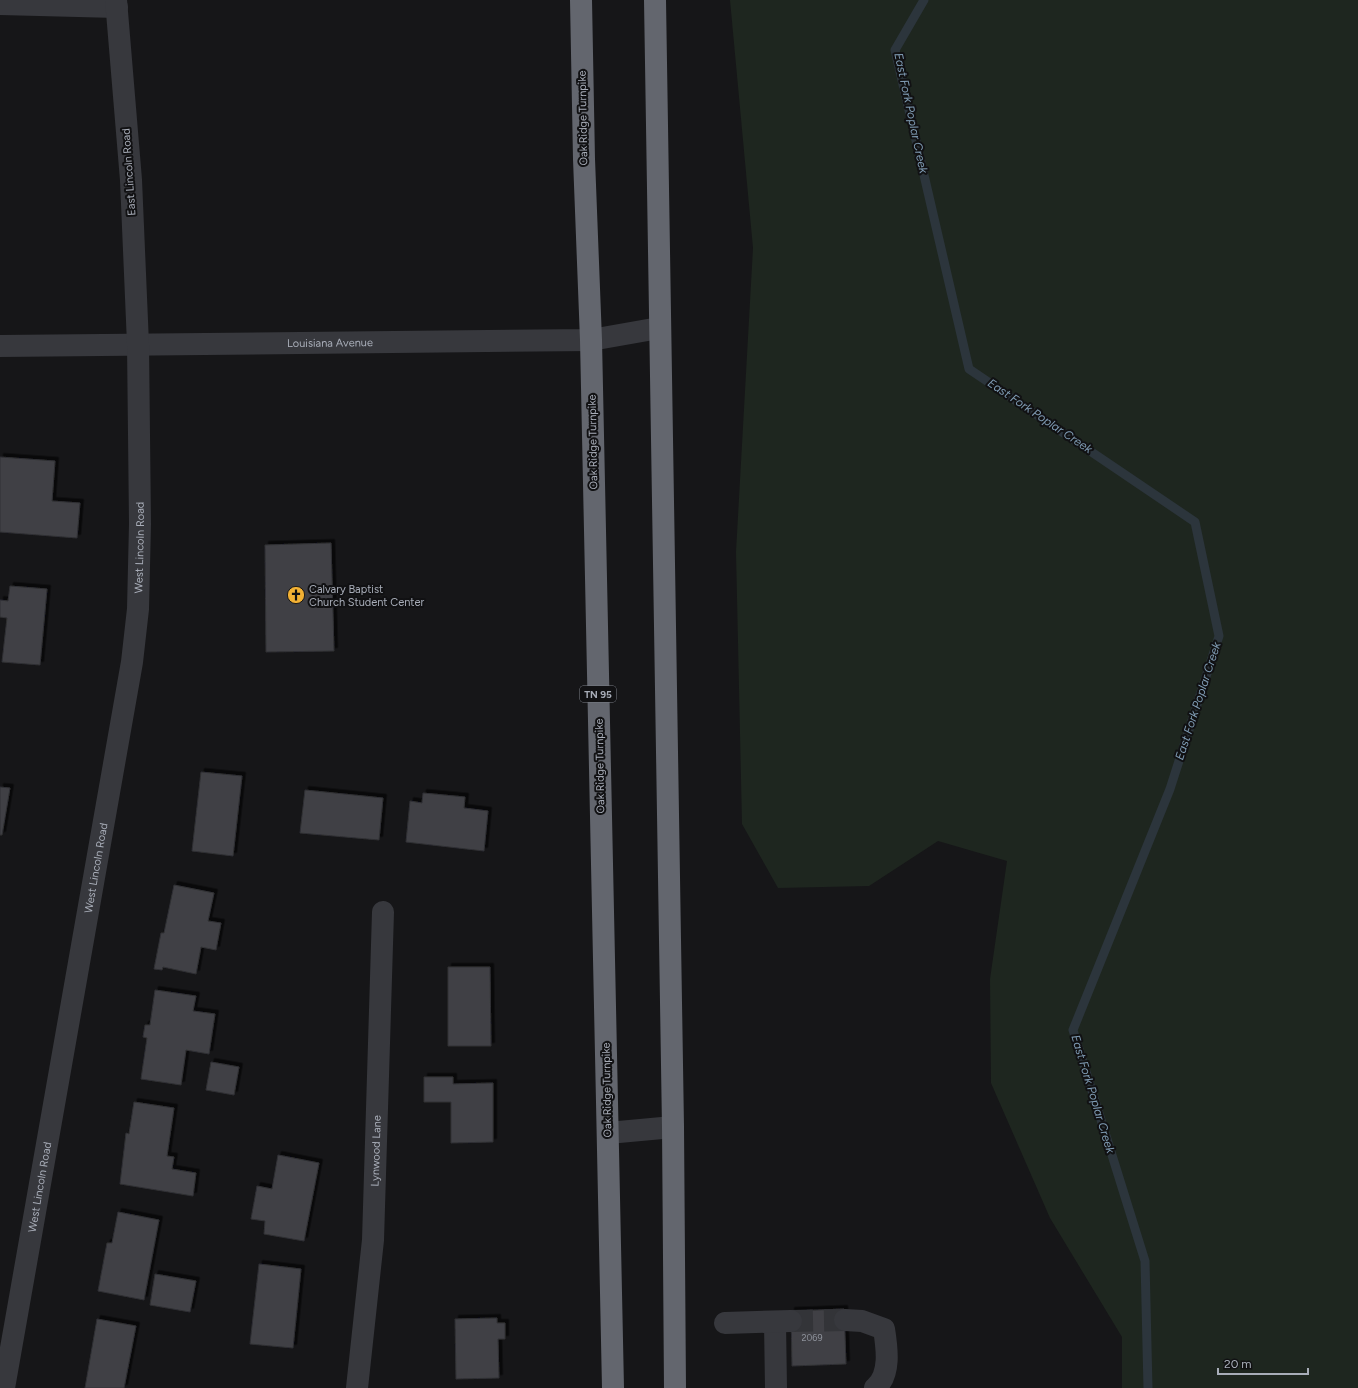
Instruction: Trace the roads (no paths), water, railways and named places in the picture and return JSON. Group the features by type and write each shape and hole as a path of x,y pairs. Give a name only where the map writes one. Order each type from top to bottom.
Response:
{"highway":[{"name":"Oak Ridge Turnpike","path":"581,0 584,159 591,340 613,1388"},
{"path":"655,0 659,328 673,1127 675,1388"}],"street":[{"path":"0,4 116,4"},
{"name":"East Lincoln Road","path":"116,4 131,180 138,344"},
{"name":"Louisiana Avenue","path":"0,346 591,340 659,328"},
{"name":"West Lincoln Road","path":"4,1388 132,654 138,609 140,524 138,344"},
{"name":"Lynwood Lane","path":"357,1388 373,1240 383,912"},
{"path":"608,1133 673,1127"},
{"path":"845,1320 862,1321 884,1329 888,1352 882,1382 875,1388"},
{"path":"725,1323 783,1322 776,1388"}],"waterway":[{"name":"East Fork Poplar Creek","path":"924,0 895,50 969,369 1195,522 1219,636 1170,789 1073,1030 1145,1261 1148,1388"}],"tunnel":[{"path":"791,1321 845,1320"}],"place":[{"name":"Calvary Baptist Church Student Center","path":"296,595"}]}
